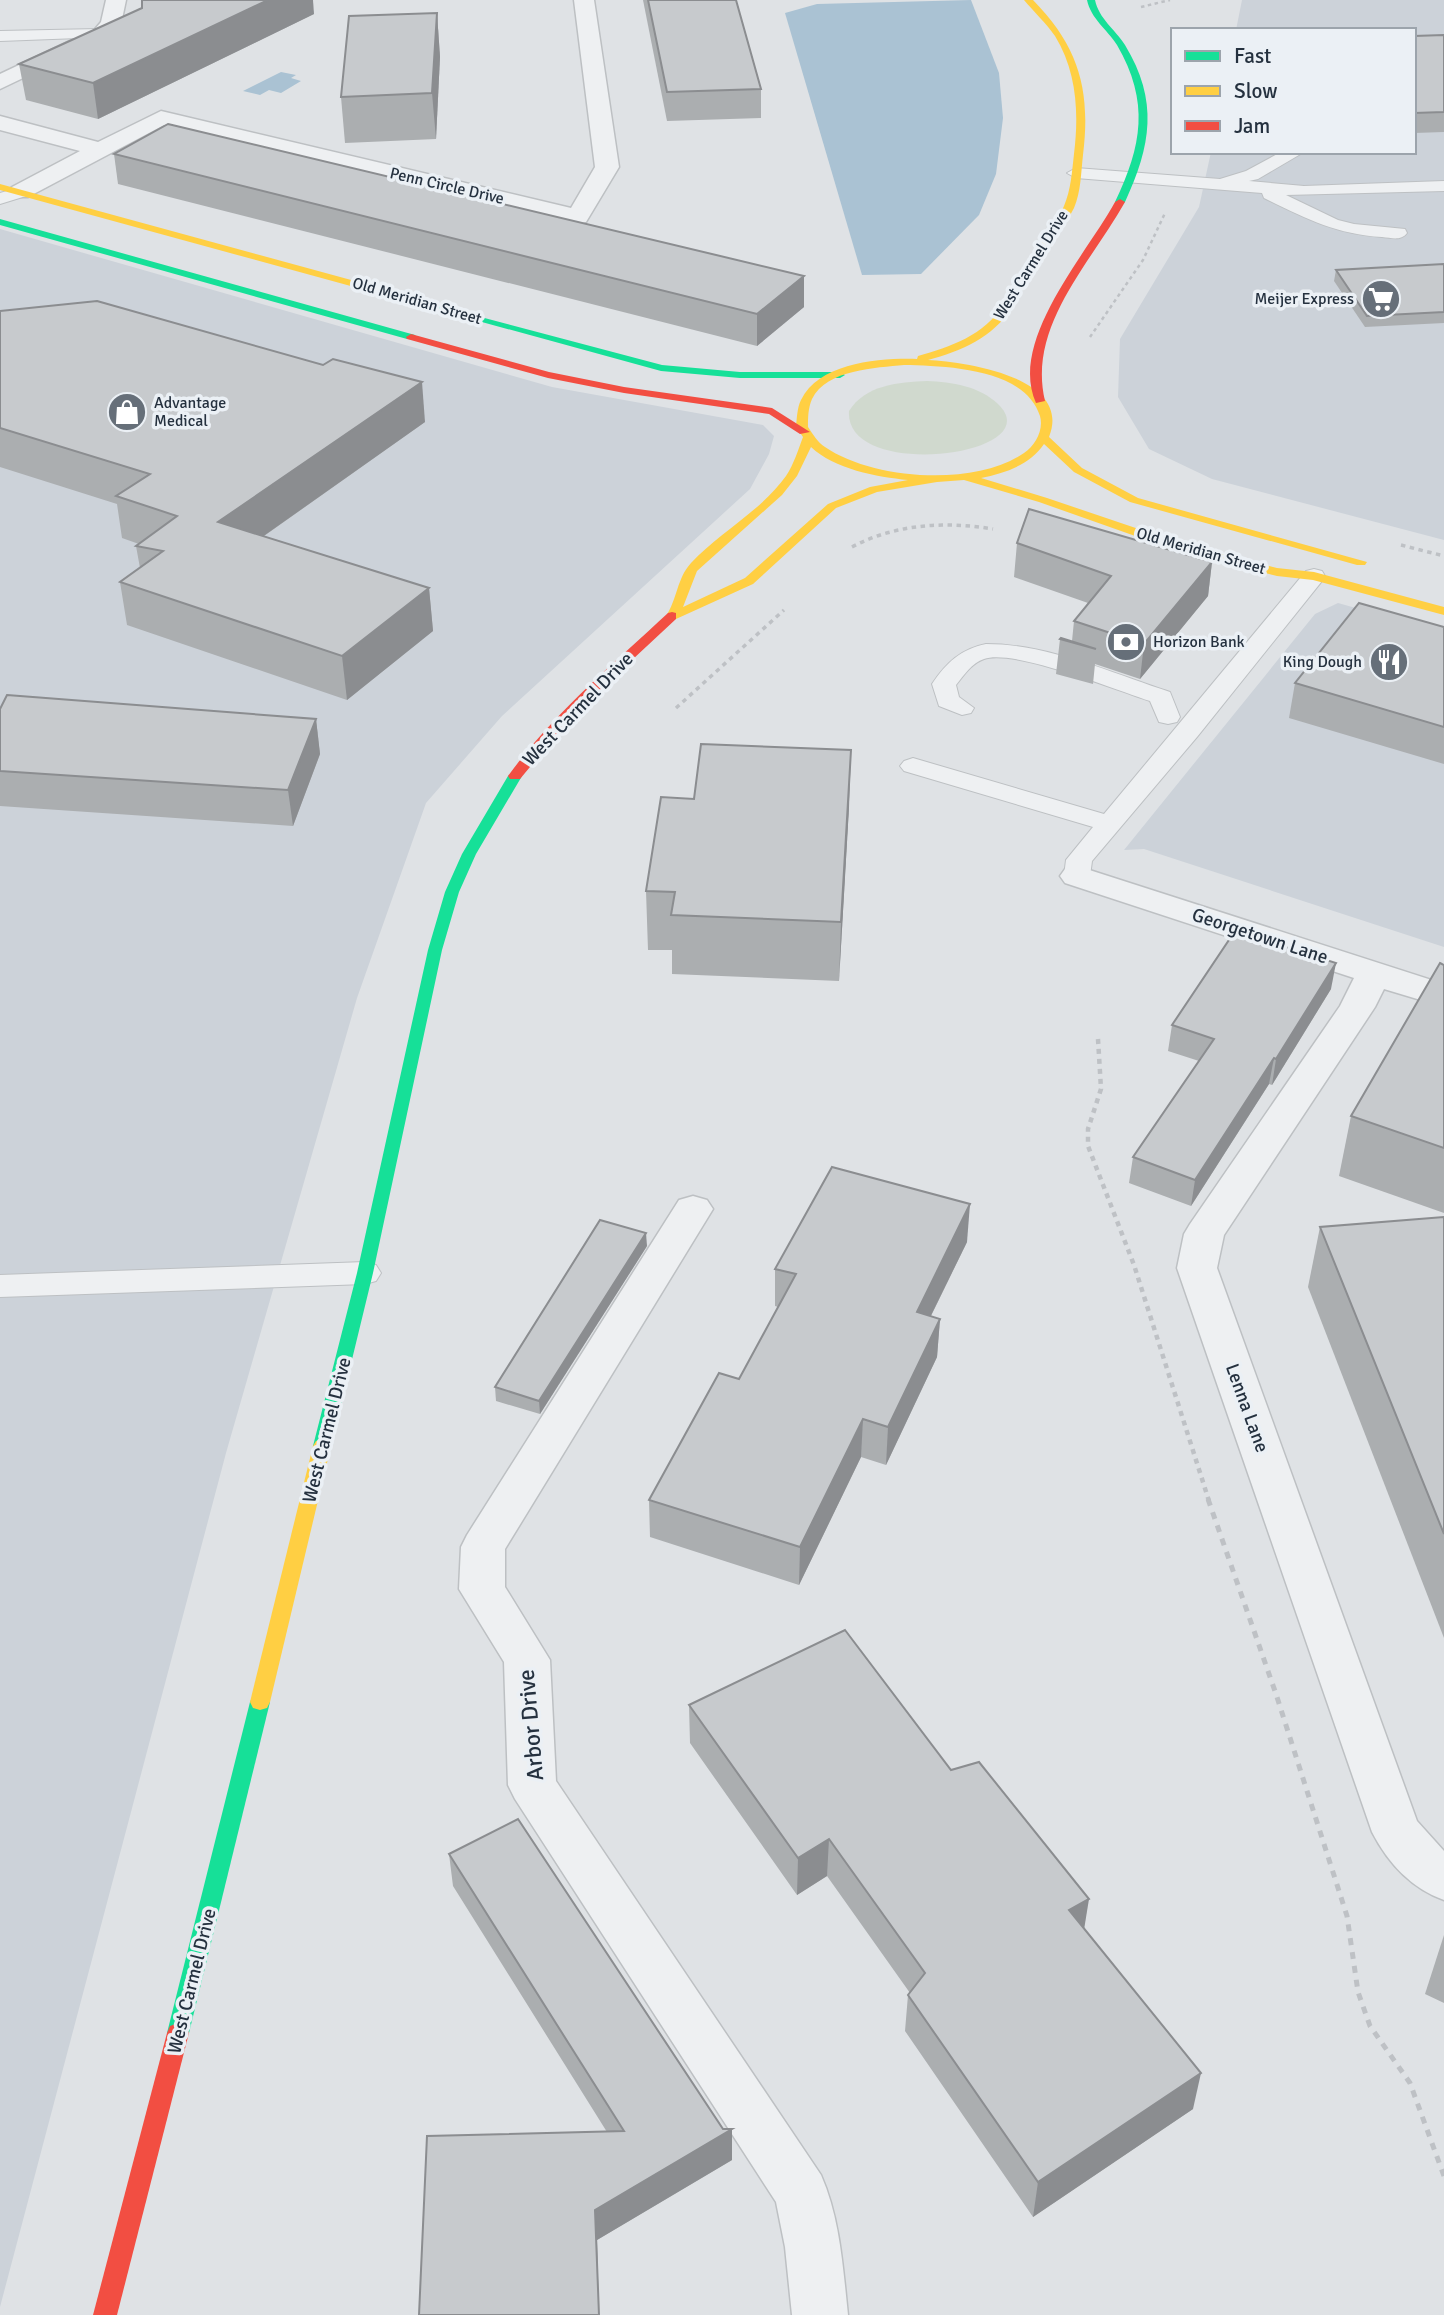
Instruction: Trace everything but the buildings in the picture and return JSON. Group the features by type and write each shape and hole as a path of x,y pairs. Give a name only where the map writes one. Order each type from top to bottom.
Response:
{"street":[{"path":"0,82 99,34 111,24 116,0"},
{"name":"Penn Circle Drive","path":"7,193 101,150 161,118 578,218 607,167 584,0"},
{"name":"West Carmel Drive","path":"904,362 952,348 993,326 1028,267 1068,208 1076,187 1083,117 1076,70 1060,31 1028,0"},
{"path":"934,479 962,477 1014,463 1038,448 1045,439 1049,420 1040,401 1035,374 1039,344 1058,304 1094,250 1140,159 1143,124 1138,87 1121,43 1092,9 1091,0"},
{"path":"0,123 101,150"},
{"name":"Old Meridian Street","path":"7,193 661,368 740,375 840,375"},
{"name":"Old Meridian Street","path":"0,222 548,374 624,390 718,401 772,411 806,435 820,449 857,467 894,476 934,479"},
{"path":"840,375 904,362 951,364 995,374 1029,391 1040,401"},
{"name":"West Carmel Drive","path":"674,614 694,567 754,516 798,469 805,454 806,435 800,419 802,407 809,394 840,375"},
{"name":"Old Meridian Street","path":"1045,439 1078,470 1134,500 1379,566"},
{"name":"Old Meridian Street","path":"962,477 1042,500 1177,546 1277,572 1314,576 1444,611"},
{"name":"West Carmel Drive","path":"105,2315 167,2080 365,1273 435,950 452,892 469,854 528,758 590,692 674,614 750,581 832,506 852,495 900,483 934,479"},
{"name":"Georgetown Lane","path":"1077,876 1444,996"},
{"name":"Lenna Lane","path":"1374,974 1357,1007 1204,1234 1198,1268 1397,1832 1435,1872"},
{"name":"Arbor Drive","path":"693,1209 483,1547 482,1589 527,1660 532,1785 802,2193 813,2247 820,2315"}],"lane":[{"path":"0,37 99,34"},
{"path":"1213,185 1302,161 1321,182 1352,190"},
{"path":"1076,173 1261,188 1352,190 1444,186"},
{"path":"1261,188 1331,224 1354,230 1398,233"},
{"path":"1077,876 1079,860 1194,725 1314,576"},
{"path":"962,708 948,701 944,684 977,654 1012,645 1056,648 1154,677 1164,707"},
{"path":"977,654 1164,707 1194,725"},
{"path":"913,766 1109,824"},
{"path":"0,1286 365,1273"}],"path":[{"path":"844,555 870,537 889,532 958,525 999,531"},
{"path":"676,708 785,609"},
{"path":"1098,1039 1101,1089 1088,1129 1087,1146 1134,1265 1221,1539 1276,1694 1342,1902 1358,1992 1370,2026 1410,2083 1444,2176"}],"shaded area":[{"path":"1242,0 1444,0 1444,540 1212,479 1149,449 1118,397 1120,339 1199,207 1211,154 1416,154 1416,28 1236,28"},
{"path":"0,229 552,387 763,425 774,436 769,454 750,489 502,716 426,803 357,998 226,1453 0,2307"},
{"path":"927,381 955,384 982,393 998,404 1007,422 997,437 973,448 942,454 908,454 878,447 856,433 849,411 864,395 894,384"},
{"path":"1338,603 1444,633 1444,947 1144,849 1124,850 1315,614"}],"water":[{"path":"971,0 999,73 1003,118 996,174 979,215 921,274 862,275 785,13 817,4"},
{"path":"281,72 296,75 291,78 301,81 281,93 269,90 260,95 243,91"}],"traffic: fast":[{"path":"1091,0 1095,12 1126,55 1136,80 1142,107 1142,147 1120,202"},
{"path":"0,222 411,337"},
{"path":"413,300 661,368 740,375 840,375"},
{"path":"322,1446 365,1273 435,950 452,892 469,854 515,776"},
{"path":"178,2033 260,1702"}],"traffic: slow":[{"path":"922,358 970,341 1000,317 1071,202 1081,136 1080,92 1076,72 1058,35 1028,0"},
{"path":"0,187 413,300"},
{"path":"904,362 942,364 988,372 1028,389 1041,403 1047,420 1042,440 1028,456 1007,467 982,475 955,478 926,478 869,470 823,451 814,443 802,427 806,402 814,389 824,381 850,370 904,362"},
{"path":"674,614 692,570 778,493 802,458 808,438"},
{"path":"1045,439 1078,470 1134,500 1361,562"},
{"path":"965,477 1043,500 1176,546 1277,572 1314,576 1444,611"},
{"path":"672,616 749,581 832,506 874,489 934,479"},
{"path":"260,1702 322,1446"}],"traffic: jam":[{"path":"1040,401 1035,374 1037,353 1044,332 1068,286 1120,202"},
{"path":"411,337 548,375 624,390 772,411 804,432"},
{"path":"515,776 569,712 672,616"},
{"path":"105,2315 178,2033"}],"place":[{"name":"Meijer Express","path":"1381,299"},
{"name":"Advantage Medical","path":"127,412"},
{"name":"Horizon Bank","path":"1126,642"},
{"name":"King Dough","path":"1389,662"}]}
